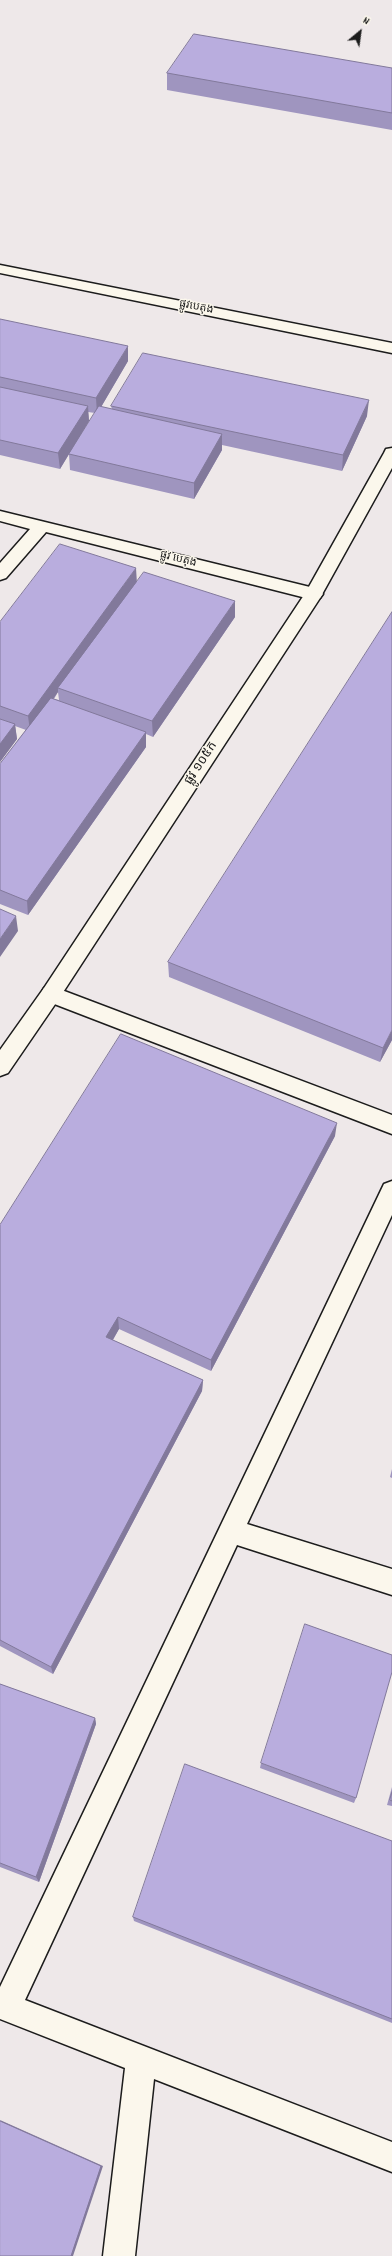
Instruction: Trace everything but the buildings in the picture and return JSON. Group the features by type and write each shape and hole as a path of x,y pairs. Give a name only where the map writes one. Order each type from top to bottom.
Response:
{"street":[{"name":"ផ្លូវបេតុង","path":"0,269 392,348"},
{"name":"ផ្លូវ ១០៥ក","path":"0,1067 51,994 314,594 392,453"},
{"name":"ផ្លូវ បេតុង","path":"0,516 314,594"},
{"path":"0,574 42,526"},
{"path":"51,994 392,1125"},
{"path":"392,1190 231,1531 3,2006 392,2157"},
{"path":"231,1531 392,1582"},
{"path":"119,2256 141,2059"}]}
